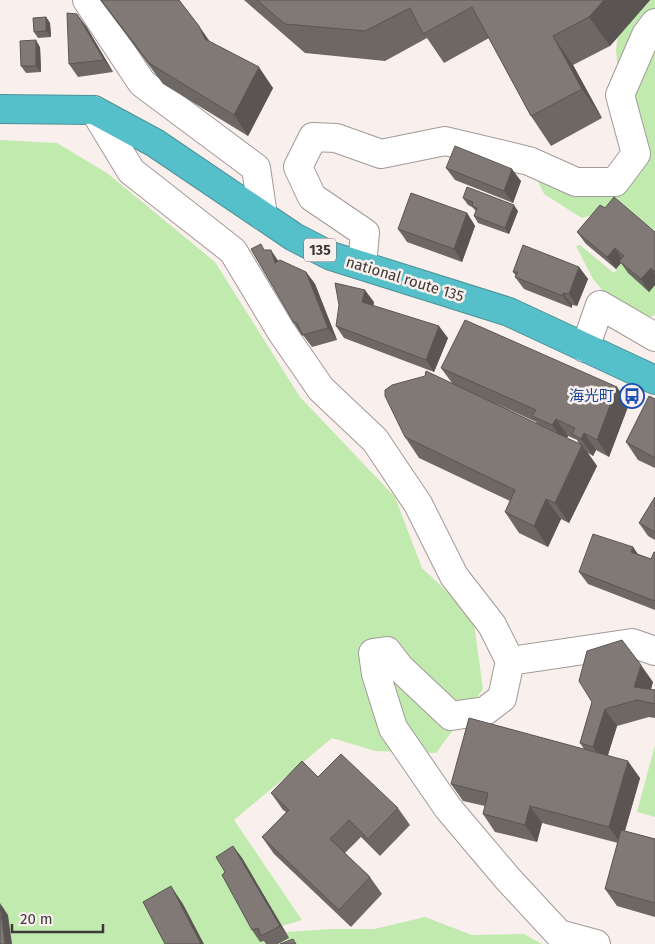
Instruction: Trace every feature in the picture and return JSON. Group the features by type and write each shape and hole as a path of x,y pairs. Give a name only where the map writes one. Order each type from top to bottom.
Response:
{"highway":[{"name":"national route 135","path":"0,109 94,110 155,143 294,236 332,256 509,312 655,380"}],"street":[{"path":"88,0 142,83 256,168 263,216"},
{"path":"362,265 365,233 312,197 298,168 313,138 336,138 381,154 445,141 529,161 576,182 615,182 636,154 620,95 646,35 655,24"},
{"path":"94,110 131,171 233,251 281,331 320,389 375,440 418,504 454,576 492,625 510,661 502,698 485,711 451,716 400,668 387,651 373,653 376,674 393,728 448,808 508,879 546,920 560,934 596,944"},
{"path":"586,348 600,305 655,337"},
{"path":"510,661 632,643 655,651"}],"green space":[{"path":"643,0 655,0 655,230 641,222 624,206 582,218 544,194 529,161 576,182 636,154 620,95 616,50 620,15"},
{"path":"0,140 57,143 107,173 215,262 300,397 395,497 422,568 473,616 483,689 436,753 375,751 332,738 234,820 302,920 255,934 332,929 374,929 425,917 472,935 524,934 542,944 0,944"},
{"path":"580,245 614,273 623,260 649,291 655,285 655,315 648,318 617,308 593,279 576,246"},
{"path":"655,745 655,817 637,812"}],"building":[{"path":"101,0 179,0 199,26 205,39 259,67 234,115 149,63"},
{"path":"257,0 604,0 589,17 553,36 582,89 531,116 472,7 423,34 410,8 365,31 285,24"},
{"path":"67,13 77,14 104,60 69,64"},
{"path":"46,17 46,31 34,32 33,18"},
{"path":"36,40 36,66 21,66 20,41"},
{"path":"455,146 512,169 504,191 446,168"},
{"path":"467,187 514,205 505,228 474,216 477,208 472,206 473,202 463,198"},
{"path":"411,193 467,213 454,249 398,229"},
{"path":"614,197 655,232 655,272 651,268 641,279 619,261 624,256 615,248 607,257 577,232 600,205 605,208"},
{"path":"261,244 264,250 271,250 275,263 280,260 306,272 328,328 303,335 251,249"},
{"path":"523,245 579,267 569,294 563,293 563,296 515,277 518,272 513,272"},
{"path":"335,283 365,290 362,302 439,326 426,360 336,326 339,305"},
{"path":"465,320 617,387 597,440 584,433 581,439 572,434 575,428 556,419 552,425 532,416 536,410 441,368"},
{"path":"426,371 582,445 555,503 546,499 534,526 505,512 515,490 405,437 385,396 385,390 392,385 425,376"},
{"path":"649,396 655,399 655,458 626,442"},
{"path":"655,497 655,532 639,523"},
{"path":"593,534 633,547 631,552 651,559 655,552 655,601 579,572"},
{"path":"622,640 641,665 634,687 655,690 655,704 637,700 605,709 593,747 580,743 592,702 579,681 587,651"},
{"path":"469,718 628,761 609,827 530,806 525,825 483,814 488,793 451,784"},
{"path":"341,754 398,808 368,839 349,820 330,839 370,877 339,910 262,837 289,810 271,793 302,761 318,777"},
{"path":"621,830 655,839 655,903 605,889"},
{"path":"233,846 280,926 261,936 258,928 252,930 222,875 225,872 216,857"},
{"path":"171,886 201,944 165,944 143,902"},
{"path":"0,905 5,944 0,944"},
{"path":"293,939 296,944 280,944"}],"place":[{"name":"海光町","path":"632,396"}]}
